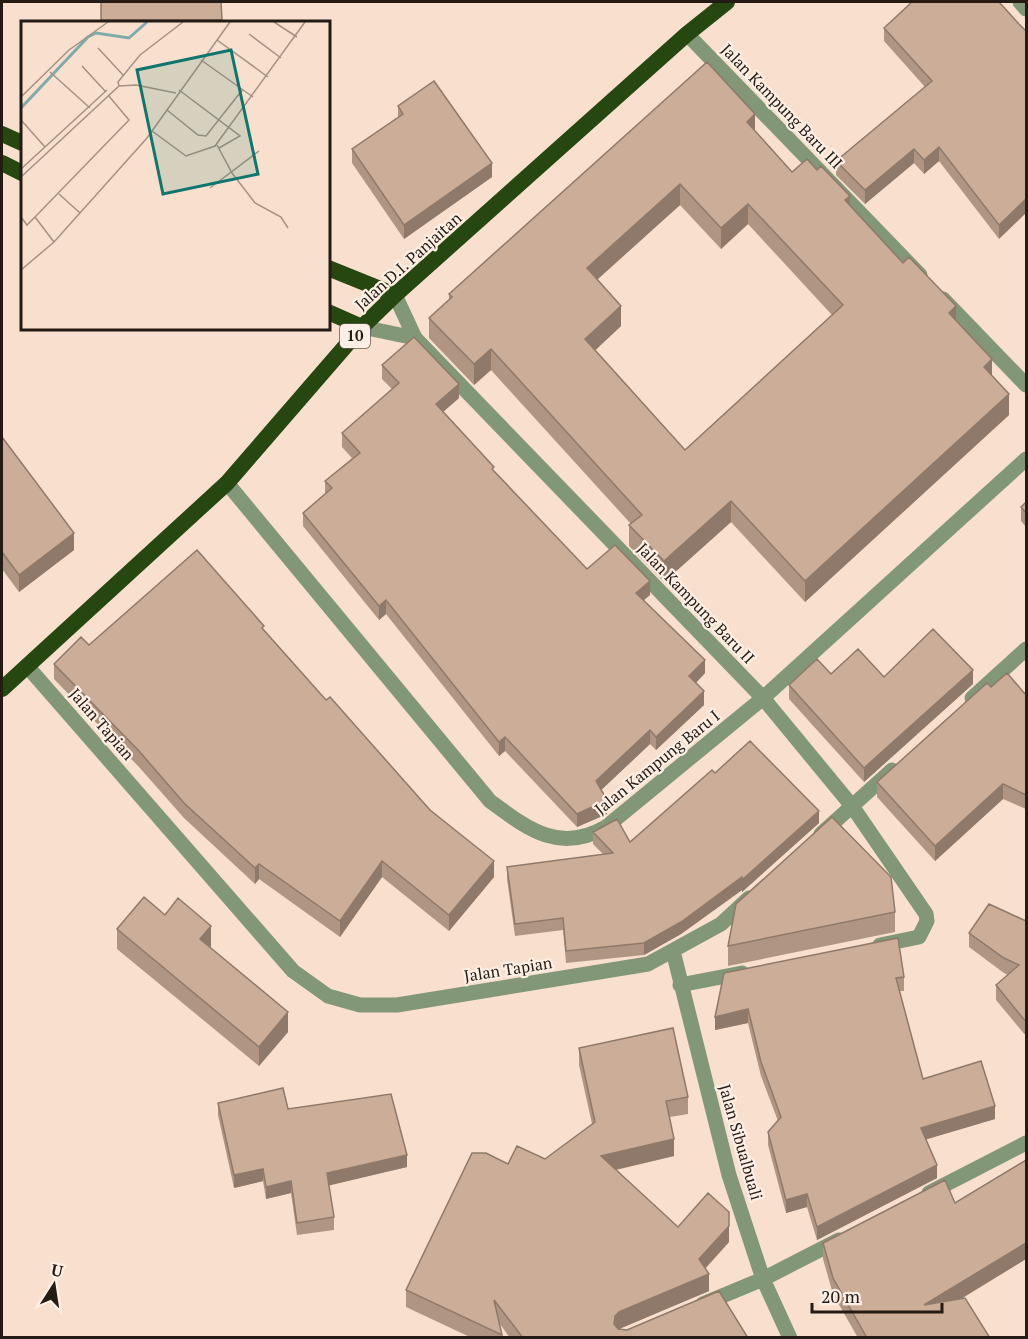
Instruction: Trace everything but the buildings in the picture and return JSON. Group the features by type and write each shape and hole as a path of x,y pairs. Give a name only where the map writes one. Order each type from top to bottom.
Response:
{"highway":[{"name":"Jalan D.I. Panjaitan","path":"2,689 227,483 362,327 687,34 727,2"},
{"path":"2,134 21,143"},
{"path":"2,163 21,172"},
{"path":"330,269 395,296"},
{"path":"330,313 362,327"}],"street":[{"path":"1020,2 1026,9"},
{"name":"Jalan Kampung Baru III","path":"687,34 1026,385"},
{"name":"Jalan Kampung Baru II","path":"395,296 415,338 764,698 852,806 926,914 927,921 919,937 862,948"},
{"path":"362,327 415,338"},
{"name":"Jalan Kampung Baru I","path":"227,483 490,801 528,829 548,837 590,837 606,827 764,698 1026,459"},
{"path":"956,712 1026,649"},
{"name":"Jalan Tapian","path":"27,666 293,971 328,996 360,1005 397,1005 648,964 721,924 764,885"},
{"path":"808,846 904,759"},
{"name":"Jalan Sibualbuali","path":"673,951 729,1175 763,1279 790,1338"},
{"path":"680,985 760,969"},
{"path":"911,1203 1026,1143"},
{"path":"688,1311 763,1279 858,1230"}]}
